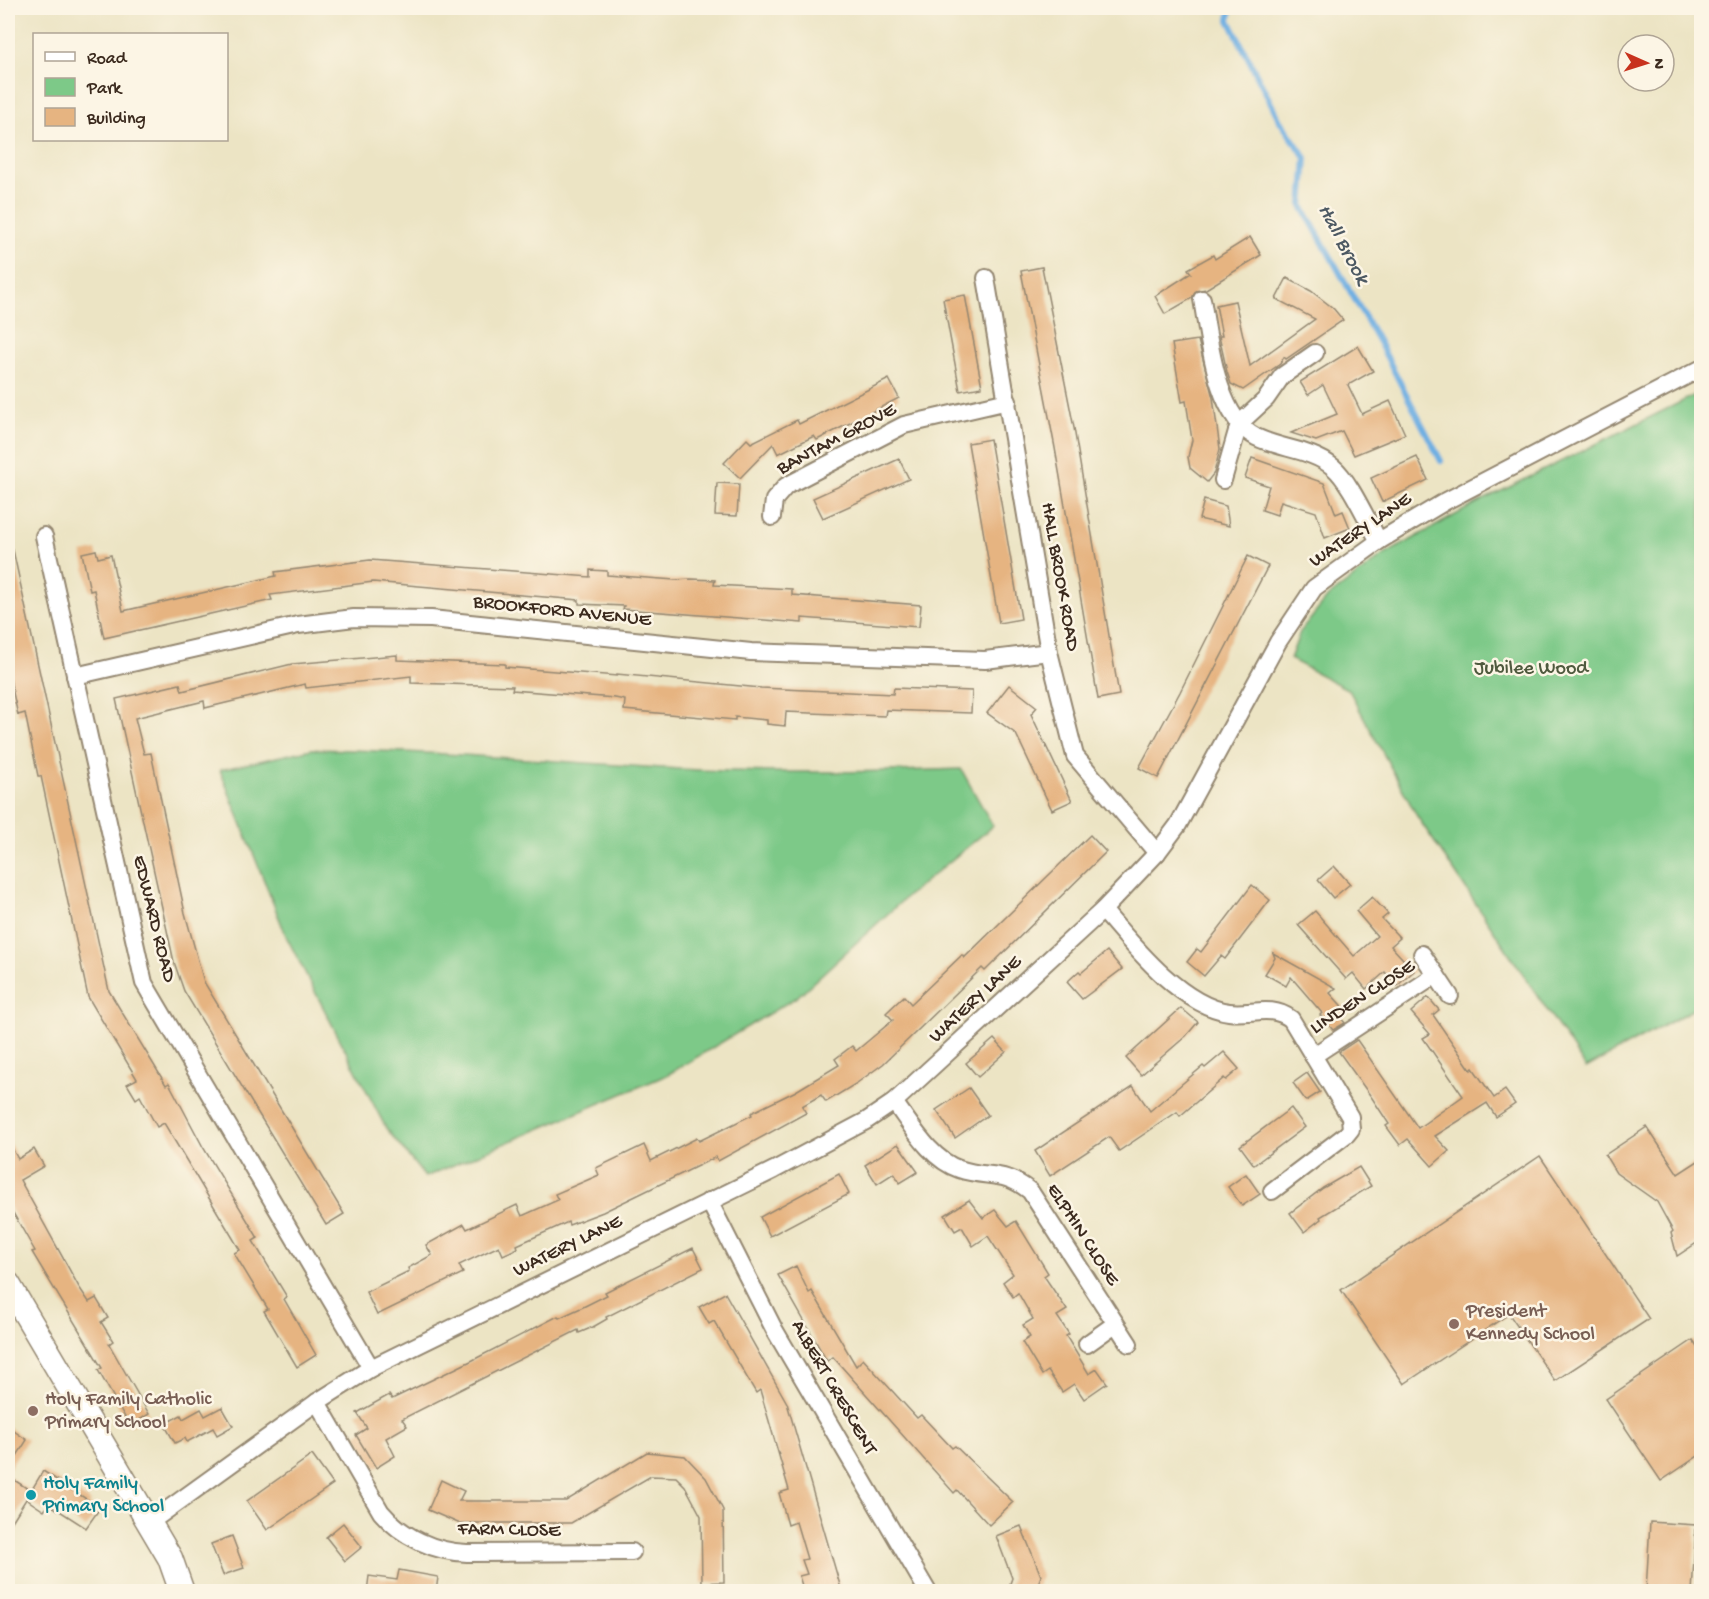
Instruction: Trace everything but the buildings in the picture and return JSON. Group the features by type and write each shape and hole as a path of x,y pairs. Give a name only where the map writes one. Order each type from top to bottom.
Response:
{"street":[{"name":"HALL BROOK ROAD","path":"986,278 1049,652 1075,756 1157,853"},
{"path":"1202,299 1215,373 1239,424 1254,436 1322,460 1334,468 1379,541"},
{"path":"1223,480 1239,424 1266,399 1282,376 1315,352"},
{"name":"WATERY LANE","path":"149,1523 317,1402 371,1368 709,1201 856,1126 894,1102 1103,910 1157,853 1178,825 1199,789 1278,642 1303,601 1326,577 1379,541 1446,501 1701,368"},
{"name":"BANTAM GROVE","path":"772,517 774,500 786,486 904,425 1008,400"},
{"name":"EDWARD ROAD","path":"44,536 144,983 371,1368"},
{"name":"BROOKFORD AVENUE","path":"75,676 298,625 354,618 431,619 751,652 985,660 1049,652"},
{"path":"1103,910 1149,963 1179,988 1202,1003 1230,1012 1263,1010 1284,1014 1291,1019 1350,1117 1351,1129 1272,1191"},
{"name":"LINDEN CLOSE","path":"1422,954 1450,996"},
{"name":"LINDEN CLOSE","path":"1313,1056 1436,975"},
{"name":"ELPHIN CLOSE","path":"894,1102 935,1154 947,1163 961,1169 999,1174 1016,1180 1030,1191 1129,1344"},
{"name":"ALBERT CRESCENT","path":"709,1201 763,1309 928,1592"},
{"path":"8,1284 170,1558 183,1592"},
{"path":"1087,1344 1114,1324"},
{"name":"FARM CLOSE","path":"317,1402 381,1512 395,1525 428,1545 447,1551 467,1553 632,1552"}],"green space":[{"name":"Jubilee Wood","path":"1701,392 1701,1005 1586,1068 1417,816 1349,690 1290,659 1300,632 1328,597 1384,555 1475,504"},
{"path":"312,749 450,754 714,771 820,772 961,769 993,826 905,898 797,997 667,1075 425,1177 386,1128 287,938 220,770"}],"waterway":[{"name":"Hall Brook","path":"1231,8 1229,20 1280,121 1306,158 1302,206 1380,344 1441,461"}],"place":[{"name":"President Kennedy School","path":"1454,1324"},
{"name":"Holy Family Catholic Primary School","path":"33,1411"},
{"name":"Holy Family Primary School","path":"31,1495"}]}
